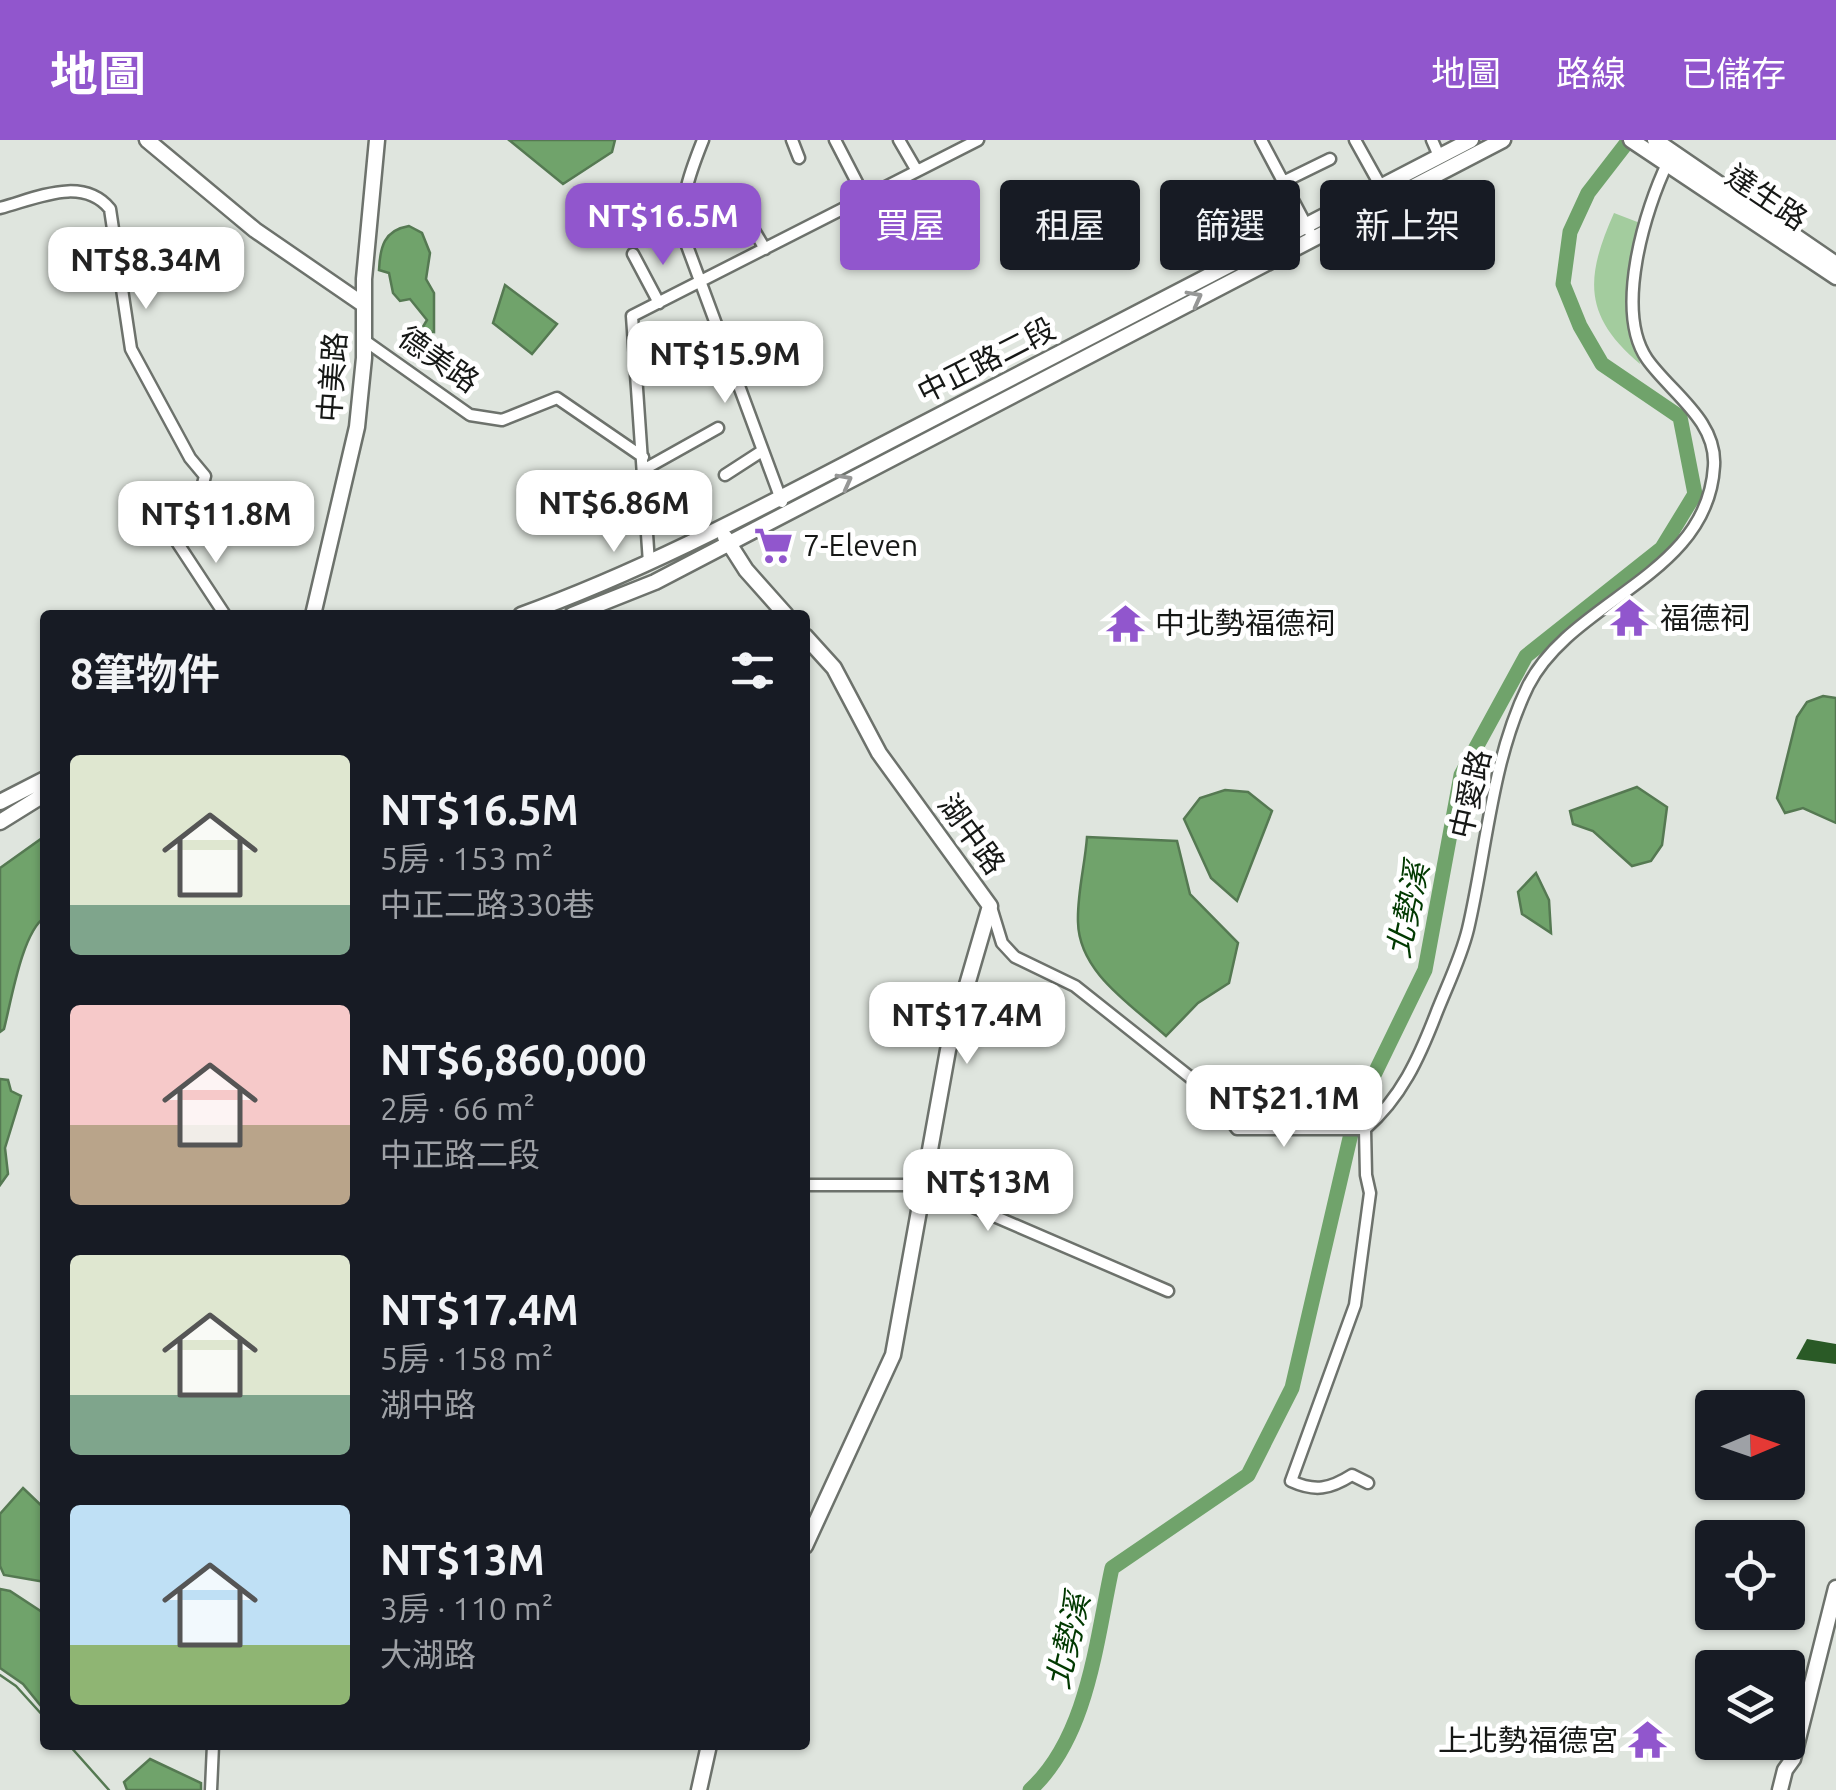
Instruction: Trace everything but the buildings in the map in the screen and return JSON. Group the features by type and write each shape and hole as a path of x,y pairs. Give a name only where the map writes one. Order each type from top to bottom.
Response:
{"street":[{"path":"147,140 256,230 364,305"},
{"name":"中美路","path":"314,610 357,428 378,140"},
{"path":"703,140 685,182 682,212 686,243 784,504"},
{"path":"792,140 799,158"},
{"path":"835,140 856,180"},
{"path":"899,140 917,171"},
{"path":"898,180 978,140"},
{"path":"1261,140 1282,180"},
{"path":"1355,140 1377,180"},
{"path":"1432,140 1440,156"},
{"name":"中正路二段","path":"1390,180 1471,140"},
{"name":"中正路二段","path":"533,610 724,534 1308,229 1503,140"},
{"path":"1630,140 1671,157"},
{"path":"1655,140 1671,157"},
{"name":"達生路","path":"1671,157 1808,251 1836,277"},
{"name":"中愛路","path":"1365,1129 1416,1068 1467,932 1496,780 1514,718 1530,682 1564,643 1680,547 1702,515 1715,464 1706,432 1685,400 1647,359 1636,314 1634,262 1671,157"},
{"path":"1287,180 1330,159"},
{"path":"0,208 73,189 110,209 131,349 190,458 204,476 193,523 175,539 221,610"},
{"path":"735,198 765,249"},
{"path":"650,562 632,316 840,209"},
{"path":"1300,214 1308,229"},
{"name":"中正路二段","path":"1308,229 1320,222"},
{"name":"達生路","path":"1808,251 1836,264"},
{"path":"633,254 659,303"},
{"name":"德美路","path":"364,340 470,416 502,420 558,398 642,457"},
{"path":"636,367 674,347"},
{"path":"644,470 718,428"},
{"path":"725,474 762,450"},
{"path":"724,534 746,570 782,610"},
{"name":"中正路二段","path":"585,610 655,582 724,534"},
{"name":"湖中路","path":"810,642 834,668 879,753 990,906 948,1050 893,1355 810,1535"},
{"path":"0,802 40,782"},
{"path":"0,822 40,797"},
{"path":"990,906 1002,943 1015,957 1074,986 1210,1094 1236,1130 1365,1129 1370,1192 1355,1305 1291,1481 1312,1490 1336,1485 1352,1475 1368,1483"},
{"path":"810,1185 922,1185 1168,1292"},
{"path":"1780,1790 1785,1770 1794,1759 1836,1588"},
{"path":"211,1790 213,1750"},
{"path":"698,1790 708,1750"}],"shaded area":[{"path":"509,140 615,140 612,152 563,184"},
{"path":"1614,213 1640,223 1631,293 1640,364 1608,329 1595,295 1598,257"},
{"path":"409,226 422,233 430,253 426,279 434,293 434,332 421,330 427,320 410,299 400,301 393,293 389,273 379,270 385,241 394,231"},
{"path":"505,285 557,324 532,354 493,323"},
{"path":"1823,696 1836,698 1836,823 1803,808 1785,813 1777,798 1797,717 1807,702"},
{"path":"1637,787 1667,807 1662,845 1651,861 1632,866 1593,831 1573,824 1570,811"},
{"path":"1225,790 1248,792 1272,811 1237,901 1211,878 1184,819 1200,798"},
{"path":"1087,837 1177,841 1190,894 1238,943 1229,983 1198,1003 1166,1036 1123,1000 1087,957 1078,911"},
{"path":"40,840 40,922 24,952 0,1032 0,868"},
{"path":"1536,873 1549,900 1551,933 1522,914 1518,892"},
{"path":"0,1079 8,1080 11,1091 21,1096 5,1148 8,1174 0,1185"},
{"path":"23,1488 40,1504 40,1581 4,1575 0,1566 0,1514"},
{"path":"0,1589 10,1591 40,1611 40,1705 23,1684 0,1668"},
{"path":"150,1759 201,1783 201,1790 127,1790 124,1782"}],"waterway":[{"name":"北勢溪","path":"1030,1790 1050,1768 1077,1716 1112,1568 1248,1475 1292,1388 1356,1112 1425,970 1461,775 1526,656 1662,548 1695,494 1680,417 1602,364 1580,326 1563,284 1570,232 1588,193 1629,140"},
{"path":"0,1675 40,1712"},
{"path":"73,1750 109,1790"}],"place":[{"name":"7-Eleven","path":"773,545"},
{"name":"福德祠","path":"1630,618"},
{"name":"中北勢福德祠","path":"1125,623"},
{"name":"上北勢福德宮","path":"1648,1740"}]}
